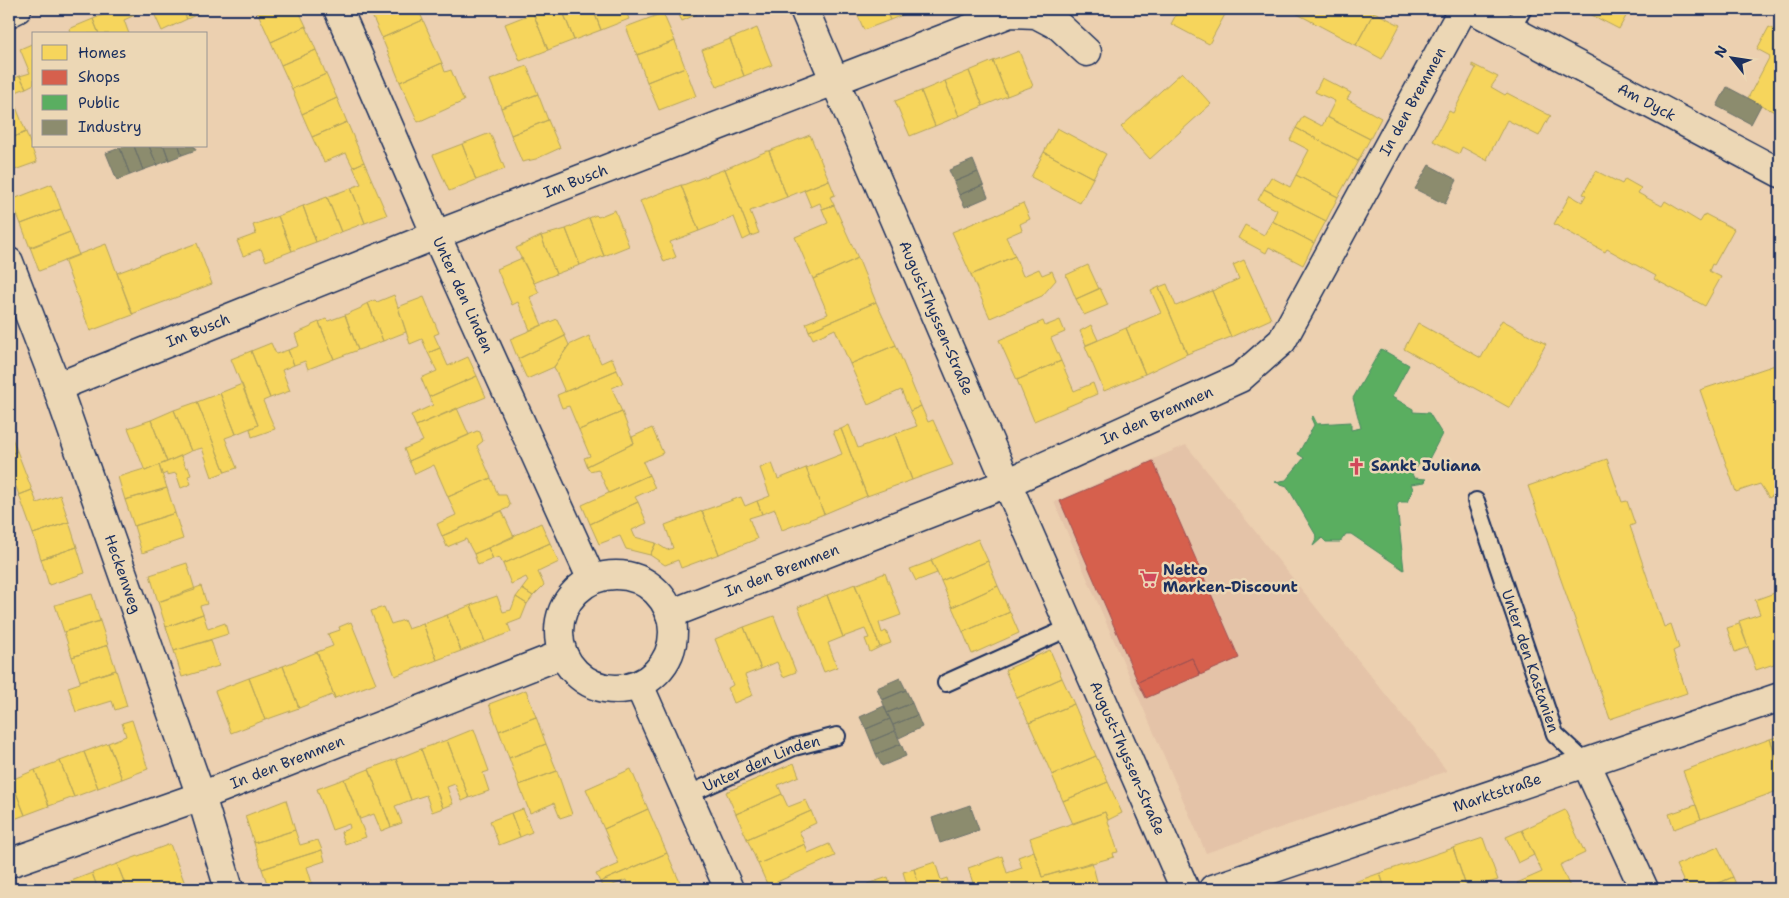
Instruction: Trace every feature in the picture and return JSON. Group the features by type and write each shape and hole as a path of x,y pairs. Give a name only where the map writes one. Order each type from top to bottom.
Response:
{"street":[{"path":"9,13 17,9"},
{"name":"Unter den Linden","path":"338,9 436,235 592,580"},
{"name":"August-Thyssen-Straße","path":"804,9 1184,889"},
{"name":"In den Bremmen","path":"670,614 1007,482 1240,378 1282,341 1463,9"},
{"name":"Am Dyck","path":"1472,9 1517,19 1780,173"},
{"name":"Im Busch","path":"57,387 436,235 1010,13 1036,14 1059,26 1088,52"},
{"name":"Heckenweg","path":"9,262 57,387 201,796 229,889"},
{"path":"614,575 637,578 656,590 670,614 674,630 670,653 658,672 640,685 618,690 595,687 576,675 563,654 558,634 562,612 573,593 592,580 614,575"},
{"name":"In den Bremmen","path":"9,863 201,796 563,654"},
{"name":"Unter den Linden","path":"640,685 729,889"},
{"name":"Marktstraße","path":"1213,889 1780,697"},
{"name":"Unter den Kastanien","path":"1586,763 1644,889"}],"lane":[{"name":"Unter den Kastanien","path":"1476,501 1555,734 1586,763"},
{"path":"946,683 1071,627"},
{"name":"Unter den Linden","path":"687,795 794,747 837,736"}],"shaded area":[{"path":"1186,445 1447,771 1206,853 1054,502"}],"building: Homes":[{"path":"117,9 135,9 137,14 124,20 128,32 98,32 93,19"},
{"path":"152,9 182,9 187,19 162,31"},
{"path":"182,9 209,9 187,19"},
{"path":"256,9 271,9 272,11 277,9 298,9 306,26 271,42"},
{"path":"369,9 418,9 423,20 382,38"},
{"path":"545,9 562,9 574,40 548,50 533,13"},
{"path":"562,9 593,9 601,30 574,40"},
{"path":"593,9 625,9 629,19 601,30"},
{"path":"676,9 694,9 697,14 682,21"},
{"path":"855,9 885,9 890,20 864,30"},
{"path":"885,9 914,9 914,10 890,20"},
{"path":"1179,9 1228,9 1209,44 1171,24"},
{"path":"1288,9 1369,9 1374,12 1356,45"},
{"path":"1580,9 1630,9 1619,29"},
{"path":"1374,12 1400,25 1382,59 1356,45"},
{"path":"533,13 548,50 520,61 505,24"},
{"path":"663,13 675,41 637,55 626,27"},
{"path":"93,19 98,32 70,32 69,29"},
{"path":"423,20 442,63 400,82 382,38"},
{"path":"306,26 316,50 281,65 271,42"},
{"path":"1769,27 1780,33 1780,115 1748,98 1770,56 1757,49"},
{"path":"757,28 772,65 744,76 730,39"},
{"path":"730,39 744,76 717,87 702,50"},
{"path":"675,41 685,67 647,82 637,55"},
{"path":"32,44 32,85 26,88 20,76 30,73 20,49"},
{"path":"316,50 326,74 292,89 281,65"},
{"path":"1019,51 1033,86 1007,96 993,61"},
{"path":"993,61 1007,96 983,106 969,71"},
{"path":"442,63 445,72 451,70 464,101 418,122 400,82"},
{"path":"1472,64 1498,77 1491,87 1505,95 1507,93 1551,116 1539,136 1507,120 1487,159 1488,161 1462,147 1459,154 1433,141 1449,111 1453,113 1476,68"},
{"path":"527,66 538,94 501,108 490,80"},
{"path":"685,67 696,96 659,110 647,82"},
{"path":"969,71 983,106 959,116 945,81"},
{"path":"1182,72 1211,104 1150,159 1121,127"},
{"path":"326,74 337,98 302,114 292,89"},
{"path":"20,76 26,88 11,94 16,107 9,110 9,80"},
{"path":"1322,78 1351,93 1347,99 1381,118 1370,139 1327,117 1335,101 1315,92"},
{"path":"945,81 959,116 935,126 921,91"},
{"path":"921,91 935,126 910,136 895,101"},
{"path":"538,94 548,120 511,135 501,108"},
{"path":"337,98 347,122 312,137 302,114"},
{"path":"16,107 26,132 9,139 9,110"},
{"path":"1303,116 1322,126 1327,117 1370,139 1358,161 1296,128"},
{"path":"548,120 560,148 536,159 522,162 511,135"},
{"path":"347,122 364,162 353,167 346,153 324,162 312,137"},
{"path":"1057,128 1106,154 1093,178 1044,152"},
{"path":"1296,128 1358,161 1338,197 1296,175 1309,150 1290,140"},
{"path":"26,132 37,162 9,172 9,139"},
{"path":"490,133 505,169 476,180 462,144"},
{"path":"810,135 829,180 787,197 769,151"},
{"path":"462,144 476,180 449,191 433,155"},
{"path":"769,151 787,197 750,211 759,233 751,236 725,169"},
{"path":"1044,152 1093,178 1080,203 1031,177"},
{"path":"364,162 387,215 365,223 351,188 361,184 353,167"},
{"path":"725,169 751,236 743,240 734,217 699,231 681,185"},
{"path":"1596,171 1622,184 1625,179 1641,188 1638,193 1662,206 1665,201 1700,222 1705,214 1734,229 1709,271 1721,277 1705,306 1654,279 1656,276 1607,249 1605,252 1554,224 1570,195 1582,202 1586,195 1583,194"},
{"path":"1296,175 1338,197 1326,221 1264,189 1271,177 1290,187"},
{"path":"829,180 835,195 830,197 834,205 822,209 820,203 811,207 804,190"},
{"path":"52,184 61,209 21,224 11,200"},
{"path":"681,185 699,231 670,242 676,257 664,262 640,201"},
{"path":"351,188 365,223 341,232 327,197"},
{"path":"1264,189 1326,221 1314,243 1272,221 1277,210 1258,200"},
{"path":"327,197 341,232 316,242 303,206"},
{"path":"1023,203 1030,219 1020,224 1022,230 1006,237 1015,256 971,275 952,232"},
{"path":"834,205 858,258 813,279 795,237 828,223 822,209"},
{"path":"303,206 316,242 292,251 278,216"},
{"path":"61,209 70,232 30,248 21,224"},
{"path":"615,210 629,246 604,256 589,218 596,215 598,217"},
{"path":"278,216 292,251 266,261 261,249 243,256 237,241 256,234 253,225"},
{"path":"589,218 604,256 580,265 566,229"},
{"path":"1272,221 1314,243 1303,265 1269,247 1266,253 1238,238 1245,225 1264,235"},
{"path":"566,229 580,265 556,274 541,236"},
{"path":"70,232 79,255 39,271 30,247"},
{"path":"541,236 556,274 534,283 516,248"},
{"path":"197,243 212,284 132,314 117,273"},
{"path":"106,244 133,315 90,331 64,260"},
{"path":"1015,256 1023,276 1039,269 1042,275 1052,271 1056,280 1042,296 990,318 971,275"},
{"path":"522,258 539,293 530,297 542,325 530,330 518,302 512,305 497,269"},
{"path":"858,258 876,302 809,331 806,323 828,314 813,279"},
{"path":"1244,260 1271,319 1231,337 1212,291 1239,279 1233,265"},
{"path":"1088,265 1099,289 1076,299 1066,275"},
{"path":"1167,284 1176,306 1212,291 1231,337 1187,354 1159,287"},
{"path":"1159,287 1187,354 1145,374 1126,328 1161,313 1151,291"},
{"path":"1100,288 1108,305 1084,315 1076,299"},
{"path":"394,295 406,332 383,341 368,303 375,300 377,302"},
{"path":"424,297 439,333 434,335 440,348 428,353 422,339 410,344 398,307"},
{"path":"876,302 896,345 850,364 835,329 813,339 809,331"},
{"path":"368,303 383,341 358,350 345,315"},
{"path":"345,315 358,350 334,359 319,322"},
{"path":"557,319 565,336 518,359 510,339"},
{"path":"1060,320 1065,332 1051,338 1061,361 1017,380 999,340 1043,321 1045,326"},
{"path":"1502,320 1546,344 1510,408 1404,349 1418,323 1481,358"},
{"path":"319,322 334,359 308,369 305,361 294,365 288,350 299,346 295,334"},
{"path":"1091,325 1098,340 1086,345 1080,331"},
{"path":"1126,328 1145,374 1104,391 1085,346"},
{"path":"565,336 569,345 554,367 527,379 518,359"},
{"path":"589,336 601,363 612,358 617,370 565,392 554,367 569,345"},
{"path":"271,343 276,354 288,350 294,365 282,370 290,391 270,398 251,351"},
{"path":"896,345 921,406 910,411 901,390 868,405 850,364"},
{"path":"440,348 448,366 468,357 477,376 429,397 421,378 437,371 428,353"},
{"path":"251,351 270,398 263,401 275,429 252,437 250,429 258,425 231,359"},
{"path":"1061,361 1074,391 1093,383 1097,394 1034,421 1017,380"},
{"path":"1778,364 1780,371 1780,491 1769,498 1760,484 1736,492 1700,390"},
{"path":"617,370 623,383 612,388 622,412 579,430 569,406 562,408 557,395"},
{"path":"477,376 486,397 416,426 411,415 433,405 429,397"},
{"path":"242,384 258,425 236,434 220,393"},
{"path":"220,393 236,434 225,438 237,468 225,472 197,402"},
{"path":"197,402 225,472 212,477 202,448 191,451 174,410"},
{"path":"921,406 928,422 933,420 953,465 912,480 895,434 917,426 910,411"},
{"path":"457,408 469,435 409,461 404,449 423,441 416,426"},
{"path":"174,410 191,451 167,462 151,420"},
{"path":"622,412 634,443 587,466 584,458 590,456 579,430"},
{"path":"151,420 167,462 145,471 128,428"},
{"path":"849,425 858,448 895,434 912,480 867,496 841,429"},
{"path":"652,428 663,453 643,462 649,475 609,493 598,469 590,471 587,466 634,443 632,437"},
{"path":"841,429 867,496 824,514 806,468 842,454 833,431"},
{"path":"9,430 17,451 9,455"},
{"path":"477,431 480,432 483,441 477,446 491,478 448,497 434,465 415,474 409,461"},
{"path":"17,451 32,490 19,495 14,482 9,484 9,455"},
{"path":"181,456 191,475 188,476 191,484 181,488 176,473 162,475 159,465"},
{"path":"1607,459 1622,502 1627,501 1635,524 1630,526 1664,627 1671,624 1679,648 1673,651 1687,693 1610,719 1528,486"},
{"path":"772,463 778,479 806,468 824,514 782,530 775,509 762,514 757,501 770,496 760,468"},
{"path":"159,465 167,488 125,500 118,477 144,469 145,471"},
{"path":"649,475 655,488 635,497 638,502 590,524 582,505"},
{"path":"491,478 498,495 506,495 510,505 508,508 442,536 437,524 456,515 448,497"},
{"path":"167,488 175,513 134,526 125,500"},
{"path":"32,490 37,503 60,495 69,522 33,534 19,495"},
{"path":"741,497 745,506 757,501 762,514 749,518 757,539 719,554 702,511"},
{"path":"638,502 647,523 632,530 635,537 656,543 650,555 626,549 620,536 599,544 590,524"},
{"path":"502,511 514,537 474,554 466,539 447,547 442,536"},
{"path":"702,511 719,554 681,568 678,560 665,565 650,555 656,543 667,550 673,548 665,525"},
{"path":"175,513 183,539 142,553 134,526"},
{"path":"69,522 77,547 41,559 33,534"},
{"path":"541,523 550,543 503,564 499,557 493,559 488,548"},
{"path":"978,539 988,561 941,581 931,560"},
{"path":"550,543 559,562 538,572 544,585 533,596 522,589 528,581 526,577 511,584 503,564"},
{"path":"77,547 85,573 49,585 41,559"},
{"path":"488,548 493,559 478,565 474,554"},
{"path":"931,561 937,573 916,581 910,569"},
{"path":"988,561 998,586 952,607 941,581"},
{"path":"187,563 195,590 158,602 150,575"},
{"path":"885,573 901,615 879,623 882,633 886,631 891,643 880,647 855,585"},
{"path":"855,584 880,647 870,652 865,639 869,638 865,629 843,637 827,595"},
{"path":"201,586 207,604 200,606 203,614 166,627 158,602"},
{"path":"998,586 1010,612 963,632 952,607"},
{"path":"522,589 533,596 527,604 516,597"},
{"path":"1780,591 1780,662 1756,670 1739,621 1760,614 1755,600"},
{"path":"92,594 100,621 64,632 55,605"},
{"path":"827,595 843,637 828,643 837,667 824,672 798,607"},
{"path":"497,596 503,612 511,610 516,597 527,604 521,619 508,624 511,632 485,642 471,605"},
{"path":"471,605 485,642 461,651 447,615"},
{"path":"384,607 391,624 404,620 408,629 423,624 437,660 395,676 371,611"},
{"path":"1010,612 1019,633 972,654 963,632"},
{"path":"203,614 208,629 225,623 228,634 174,651 166,627"},
{"path":"447,615 461,651 437,660 423,624"},
{"path":"774,616 796,672 783,677 777,662 761,669 744,627"},
{"path":"100,621 108,645 72,657 64,632"},
{"path":"351,622 376,683 335,698 317,652 333,646 328,634 340,630 339,627"},
{"path":"1739,624 1748,647 1735,652 1727,628"},
{"path":"744,627 761,669 745,675 753,695 734,703 728,688 733,685 715,639"},
{"path":"211,640 219,666 182,677 174,651"},
{"path":"108,645 116,670 80,681 72,657"},
{"path":"1050,650 1062,678 1017,698 1005,670"},
{"path":"317,652 335,698 332,695 299,708 283,666"},
{"path":"283,666 299,708 265,720 249,678"},
{"path":"116,670 127,706 115,710 112,701 76,712 68,687 80,683 80,681"},
{"path":"249,678 265,720 231,733 215,691"},
{"path":"1062,678 1074,704 1029,723 1017,698"},
{"path":"526,690 536,717 499,731 489,704"},
{"path":"1074,704 1096,756 1052,775 1029,723"},
{"path":"536,717 546,744 509,758 499,731"},
{"path":"132,720 148,769 122,779 108,743 126,736 122,723"},
{"path":"474,729 489,771 483,773 489,791 469,798 447,740"},
{"path":"1780,736 1780,766 1770,739"},
{"path":"1770,739 1780,766 1780,790 1701,819 1683,771"},
{"path":"447,740 469,798 462,801 455,784 447,787 453,804 443,808 421,749"},
{"path":"108,743 122,779 98,788 84,752"},
{"path":"546,744 557,771 519,785 509,758"},
{"path":"421,749 443,808 432,812 426,795 411,800 396,759"},
{"path":"84,752 98,788 74,797 60,761"},
{"path":"1096,756 1108,782 1063,801 1052,775"},
{"path":"396,759 411,800 395,806 402,823 391,827 369,769"},
{"path":"60,761 74,797 49,806 35,770"},
{"path":"794,763 799,776 778,785 782,794 736,814 726,792"},
{"path":"369,769 391,827 381,831 374,814 360,819 344,779"},
{"path":"631,769 648,809 604,829 586,789"},
{"path":"35,770 49,806 25,815 11,780"},
{"path":"557,771 572,814 560,818 554,803 530,813 519,785"},
{"path":"344,779 366,837 345,844 341,832 350,828 349,824 332,830 317,789"},
{"path":"9,780 11,780 25,815 9,821"},
{"path":"1108,782 1122,813 1108,820 1105,812 1073,824 1063,801"},
{"path":"782,794 788,807 806,800 811,811 747,839 736,814"},
{"path":"286,800 295,830 254,843 245,816"},
{"path":"1696,805 1701,819 1674,829 1669,814"},
{"path":"523,809 532,832 520,837 511,813"},
{"path":"648,809 667,853 600,882 596,874 619,864 604,829"},
{"path":"1565,810 1585,853 1560,865 1571,889 1520,889 1517,883 1542,872 1522,830"},
{"path":"811,811 816,823 799,831 805,844 758,864 747,839"},
{"path":"1105,812 1118,852 1113,853 1114,857 1042,877 1030,838"},
{"path":"511,813 520,837 499,845 490,821"},
{"path":"295,830 300,845 318,840 322,850 262,869 254,843"},
{"path":"1522,830 1534,855 1518,863 1506,837"},
{"path":"1483,838 1498,880 1467,889 1453,848"},
{"path":"170,844 187,889 127,889 117,864"},
{"path":"805,844 808,853 829,844 835,856 768,886 758,864"},
{"path":"1718,847 1733,877 1705,889 1687,889 1676,865"},
{"path":"1453,848 1467,889 1385,889 1380,873"},
{"path":"322,850 325,861 307,867 312,883 291,889 269,889 262,869"},
{"path":"1034,851 1042,877 1092,862 1099,889 975,889 968,868 1002,856 1007,873 1022,868 1018,857"},
{"path":"667,853 683,889 630,889 626,880 603,889 600,882"},
{"path":"935,862 941,880 947,878 950,889 920,889 914,869"},
{"path":"117,864 127,889 98,889 92,873"},
{"path":"914,869 920,889 908,889 903,872"},
{"path":"92,873 98,889 68,889 66,883"},
{"path":"1380,873 1385,889 1335,889"},
{"path":"888,877 892,889 869,889 867,884"},
{"path":"1733,877 1738,889 1705,889"},
{"path":"1597,882 1601,889 1582,889"},
{"path":"312,883 315,889 291,889"}],"building: Shops":[{"name":"Netto Marken-Discount","path":"1153,461 1239,658 1200,675 1192,658 1138,682 1060,501"},
{"path":"1192,658 1200,675 1146,698 1138,682"}],"building: Public":[{"name":"Sankt Juliana","path":"1381,349 1409,365 1392,397 1413,409 1413,412 1429,413 1442,434 1429,459 1423,458 1412,474 1414,478 1426,479 1425,482 1411,484 1413,489 1407,502 1399,502 1397,506 1404,570 1351,534 1346,534 1340,542 1326,542 1322,538 1313,546 1317,537 1287,486 1275,482 1286,480 1304,458 1298,454 1314,425 1311,418 1313,416 1317,424 1351,422 1351,430 1361,428 1353,398"}],"building: Industry":[{"path":"1727,87 1761,105 1751,124 1717,106"},
{"path":"120,148 135,148 143,170 130,175"},
{"path":"120,148 130,175 117,180 106,153"},
{"path":"135,148 150,148 157,165 143,170"},
{"path":"150,148 165,148 169,160 157,165"},
{"path":"165,148 180,148 182,155 169,160"},
{"path":"180,148 195,148 196,150 182,155"},
{"path":"973,160 978,172 954,182 949,170"},
{"path":"1429,165 1457,180 1445,204 1415,189"},
{"path":"978,172 983,185 959,195 954,182"},
{"path":"983,185 988,197 965,207 959,195"},
{"path":"900,678 906,690 882,700 877,688"},
{"path":"906,690 912,703 887,713 882,700"},
{"path":"912,703 917,715 893,725 887,713"},
{"path":"884,706 890,719 866,729 860,717"},
{"path":"917,715 922,727 899,738 893,725"},
{"path":"890,719 895,731 871,741 866,729"},
{"path":"895,731 901,744 876,754 871,741"},
{"path":"901,744 906,756 882,766 876,754"},
{"path":"970,805 979,830 940,843 932,818"}],"place":[{"name":"Sankt Juliana","path":"1357,466"},
{"name":"Netto Marken-Discount","path":"1149,579"}]}
